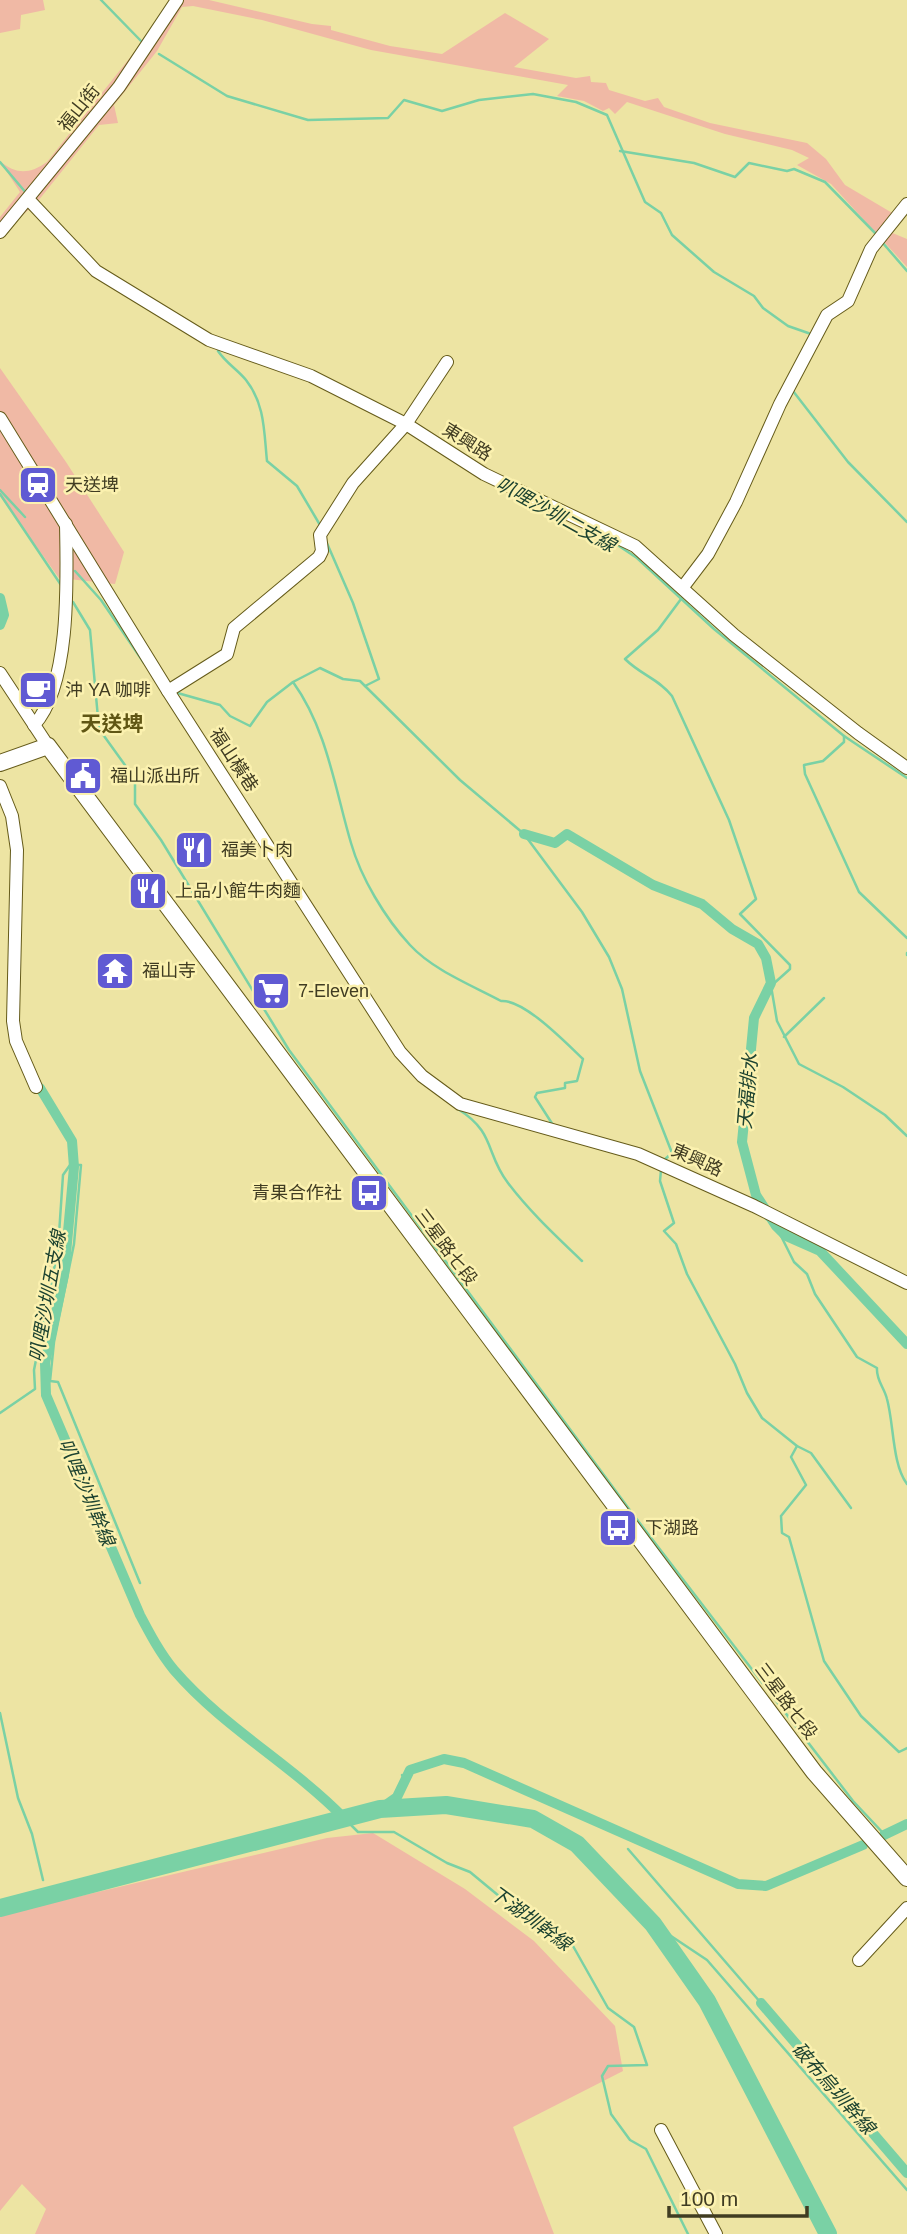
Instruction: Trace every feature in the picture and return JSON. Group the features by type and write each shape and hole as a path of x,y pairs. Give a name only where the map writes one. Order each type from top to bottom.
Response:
{"main road":[{"path":"0,763 48,746"},
{"name":"三星路七段","path":"48,746 814,1772 907,1878"}],"street":[{"name":"福山街","path":"0,232 133,68 177,0"},
{"name":"東興路","path":"28,199 96,271 209,340 311,376 406,424 484,474 635,546 734,635 858,733 907,768"},
{"path":"683,587 708,554 736,502 780,404 827,315 848,300 871,249 907,204"},
{"path":"168,691 227,654 233,628 319,557 322,551 320,535 353,483 406,424 447,362"},
{"name":"福山橫巷","path":"0,418 168,691 400,1052 422,1076 460,1104"},
{"path":"34,725 47,711 53,691 68,596 65,524"},
{"path":"67,564 90,565"},
{"path":"0,673 48,746"},
{"path":"0,786 12,816 17,850 13,1021 16,1041 36,1087"},
{"name":"東興路","path":"460,1104 638,1154 771,1214 907,1283"},
{"path":"859,1960 907,1908"},
{"path":"661,2130 716,2234"}],"shaded area":[{"path":"0,0 43,0 45,10 21,15 20,29 0,33"},
{"path":"169,0 209,0 331,26 331,30 390,46 442,54 505,13 549,39 514,67 576,78 590,76 591,82 606,83 609,90 645,101 658,98 664,107 710,123 807,143 826,159 845,185 894,214 890,232 907,239 907,267 831,184 797,165 809,158 792,150 725,134 627,102 615,114 609,108 603,111 584,101 557,96 568,85 371,50 262,20 193,6 182,7 157,51 114,105 118,123 99,125 38,201 0,236 0,217 20,192 0,161 17,171 29,171 47,162 144,40"},
{"path":"0,368 66,462 124,552 115,584 59,578 0,496"},
{"path":"373,1833 465,1889 534,1941 615,2026 623,2071 513,2127 554,2234 35,2234 46,2209 22,2184 0,2211 0,1915 327,1838"}],"waterway":[{"path":"101,0 142,42"},
{"path":"159,54 227,96 308,120 388,118 404,100 442,111 479,100 533,94 576,102 607,115 645,202 661,213 672,235 714,272 754,296 763,308 788,326 811,334"},
{"path":"620,151 694,163 735,177 749,163 787,171 794,169 825,182 876,234"},
{"name":"叭哩沙圳二支線","path":"0,162 27,194"},
{"path":"882,242 907,271"},
{"path":"218,351 246,380 257,399 267,461 297,486 320,525"},
{"path":"793,391 848,462 907,522"},
{"path":"0,490 25,517"},
{"path":"0,494 61,585"},
{"path":"326,541 353,603 379,679 365,686"},
{"name":"叭哩沙圳二支線","path":"613,542 637,558 714,629 844,736 907,778"},
{"path":"75,571 101,600 144,663"},
{"path":"684,595 658,630 625,659 672,696 729,820 756,899 740,914 790,965 790,969 771,986 777,1021 799,1064 843,1087 885,1115 907,1136"},
{"name":"叭哩沙圳幹線","path":"0,598 4,615 0,625"},
{"path":"73,602 90,630 99,729 135,779 135,804 161,840 289,1050 632,1513 853,1801 885,1835"},
{"path":"293,682 320,668 343,679 360,681 460,780 524,834 582,912 609,957 622,989 640,1071 672,1153 664,1160"},
{"path":"174,692 220,705 230,716 250,726 267,702 293,682 305,700 322,739 361,870 392,923 410,945 430,962 501,1001 510,1002 533,1014 583,1059 577,1081 565,1083 565,1088 537,1093 535,1097 553,1125"},
{"name":"叭哩沙圳二支線","path":"844,736 844,742 823,761 804,765 805,774 859,892 907,938"},
{"name":"天福排水","path":"524,834 555,843 567,834 653,885 702,904 732,929 758,944 766,958 771,983 754,1018 742,1142 756,1195 776,1226 786,1236 820,1251 907,1344"},
{"path":"784,1037 824,998"},
{"name":"叭哩沙圳幹線","path":"40,1088 72,1141 74,1167 64,1275 45,1363 46,1395 140,1615 164,1657 193,1691 214,1710 302,1780 344,1818"},
{"path":"458,1109 479,1126 501,1172 516,1194 582,1261"},
{"name":"叭哩沙圳五支線","path":"0,1413 35,1389 34,1370 58,1249 63,1175 70,1165 74,1165"},
{"path":"78,1165 81,1165 74,1244 54,1342 50,1381 58,1382 140,1583"},
{"path":"661,1170 660,1181 674,1223 664,1231 676,1244 687,1274 762,1418 797,1446 791,1457 806,1485 781,1516 782,1533 789,1537 824,1661 861,1716 899,1752 907,1748"},
{"path":"766,1219 803,1238"},
{"path":"776,1226 794,1262 807,1274 815,1294 857,1357 877,1368 886,1395 899,1466 907,1484"},
{"path":"797,1446 811,1453 851,1508"},
{"path":"0,1713 18,1798 32,1834 43,1880"},
{"path":"380,1809 397,1797 410,1770 444,1759 464,1763 738,1884 766,1886 863,1845"},
{"path":"0,1908 380,1809 446,1805 533,1819 577,1844 653,1924 707,2001 828,2234"},
{"name":"下湖圳幹線","path":"344,1818 358,1832 394,1832 447,1863 470,1872 535,1926 573,1946 608,2008 634,2027 647,2065 608,2066 602,2076 611,2114 630,2140 646,2149 688,2234"},
{"path":"884,1835 907,1824"},
{"path":"628,1849 761,2003"},
{"path":"45,1890 46,1896"},
{"path":"653,1924 707,1960 907,2190"},
{"name":"破布烏圳幹線","path":"761,2003 907,2173"}],"place":[{"name":"天送埤","path":"38,485"},
{"name":"沖 YA 咖啡","path":"38,690"},
{"name":"福山派出所","path":"83,776"},
{"name":"福美卜肉","path":"194,850"},
{"name":"上品小館牛肉麵","path":"148,891"},
{"name":"福山寺","path":"115,971"},
{"name":"7-Eleven","path":"271,991"},
{"name":"青果合作社","path":"369,1193"},
{"name":"下湖路","path":"618,1528"}],"district":[{"name":"天送埤","path":"112,724"}]}
